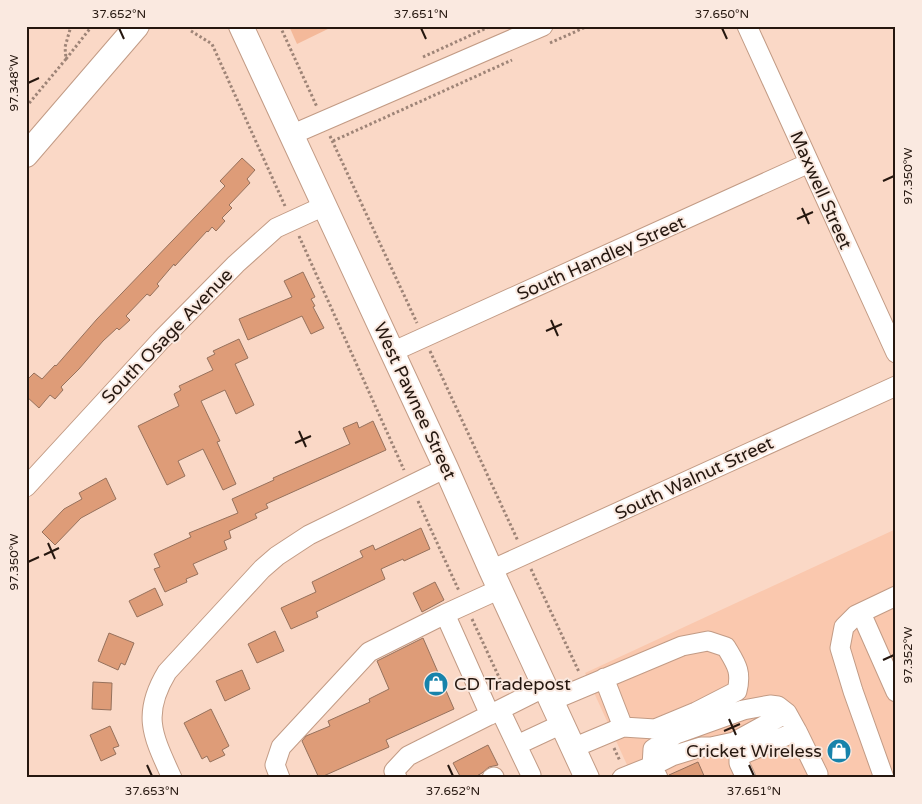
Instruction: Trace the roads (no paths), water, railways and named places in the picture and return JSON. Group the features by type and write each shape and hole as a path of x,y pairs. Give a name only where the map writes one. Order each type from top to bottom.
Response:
{"main road":[{"path":"26,155 137,26"},
{"name":"West Pawnee Street","path":"241,26 587,778"}],"street":[{"name":"Maxwell Street","path":"747,26 896,354"},
{"path":"291,135 538,32"},
{"name":"South Handley Street","path":"392,352 809,163"},
{"name":"South Osage Avenue","path":"26,487 161,340 236,264 276,228 324,206"},
{"name":"South Walnut Street","path":"280,778 275,765 281,747 369,652 466,605 524,555 896,386"},
{"path":"172,778 153,734 152,720 156,693 167,672 262,569 277,556 309,534 446,468"},
{"path":"884,778 840,648 844,628 856,615 896,596"},
{"path":"861,612 896,692"},
{"path":"444,614 500,709 531,775"},
{"path":"397,778 394,771 408,756 500,709 548,694 585,686 682,646 708,641 726,647 738,668 740,680 737,691 696,712 655,729 615,731 573,748"},
{"path":"604,678 615,731"},
{"path":"655,772 653,750 676,734 743,710 770,705 778,706 787,713 797,730 816,777"},
{"path":"624,777 655,772 672,756 701,747 734,742 787,713"},
{"path":"517,746 562,724"},
{"path":"746,778 739,764 739,756 797,730"}],"place":[{"name":"CD Tradepost","path":"436,684"},
{"name":"Cricket Wireless","path":"839,751"}]}
